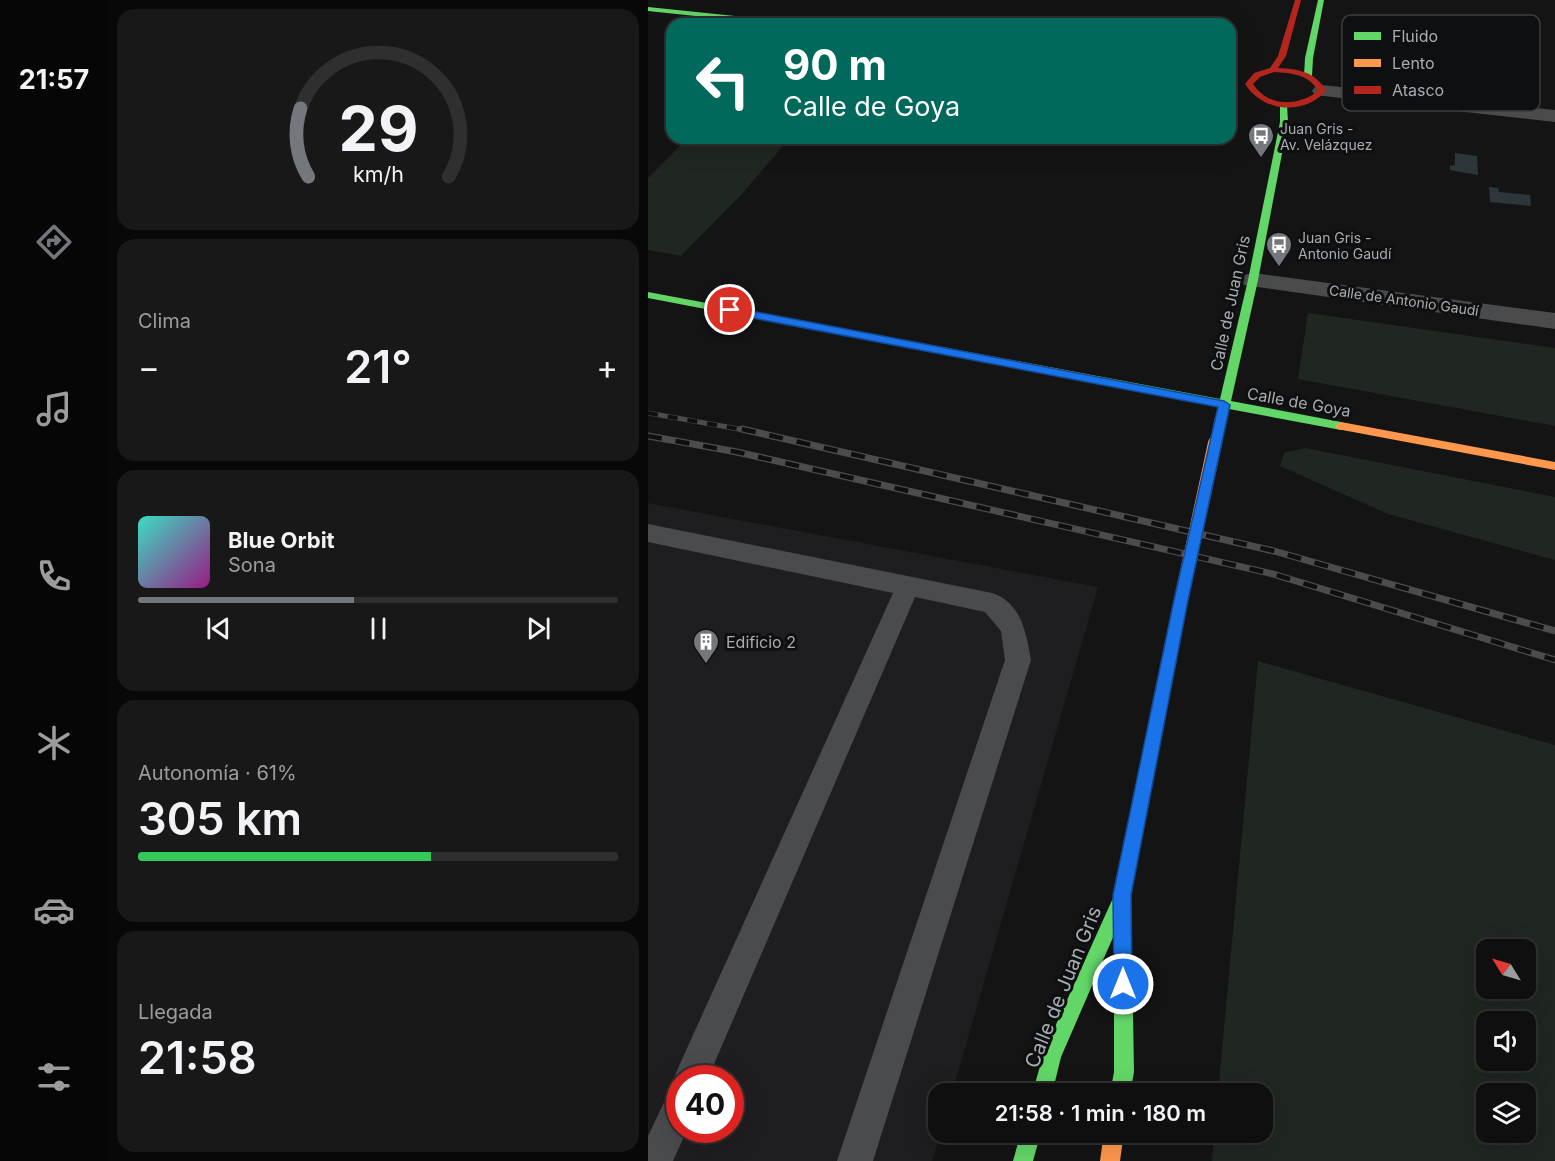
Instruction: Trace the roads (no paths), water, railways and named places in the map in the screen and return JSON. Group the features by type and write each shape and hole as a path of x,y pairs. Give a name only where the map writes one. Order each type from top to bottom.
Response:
{"street":[{"path":"1256,96 1249,84 1257,75 1269,71 1282,56 1298,0"},
{"path":"1308,76 1309,57 1321,0"},
{"path":"648,9 734,18"},
{"path":"1245,71 1290,71 1316,80 1322,91"},
{"path":"1239,94 1295,105 1314,100 1322,91"},
{"path":"1322,91 1342,93"},
{"name":"Calle de Juan Gris","path":"1122,1083 1124,1072 1122,895 1181,600 1253,280 1284,122 1283,104"},
{"path":"1508,111 1555,116"},
{"name":"Calle de Antonio Gaudí","path":"1253,280 1555,321"},
{"name":"Calle de Goya","path":"648,295 1555,466"},
{"name":"Calle de Juan Gris","path":"1045,1083 1052,1056 1122,895"},
{"path":"1023,1161 1028,1143"},
{"path":"1110,1161 1112,1143"}],"lane":[{"path":"648,533 992,603 1013,627 1018,660 855,1161"},
{"path":"698,1065 908,585"},
{"path":"655,1161 666,1137"}],"railway":[{"path":"648,413 750,431"},
{"path":"742,429 1274,551 1555,631"},
{"path":"648,436 737,452 1273,574 1555,660"}],"place":[{"name":"Juan Gris - Av. Velázquez","path":"1261,159"},
{"name":"Juan Gris - Antonio Gaudí","path":"1279,268"},
{"name":"Edificio 2","path":"706,665"}]}
